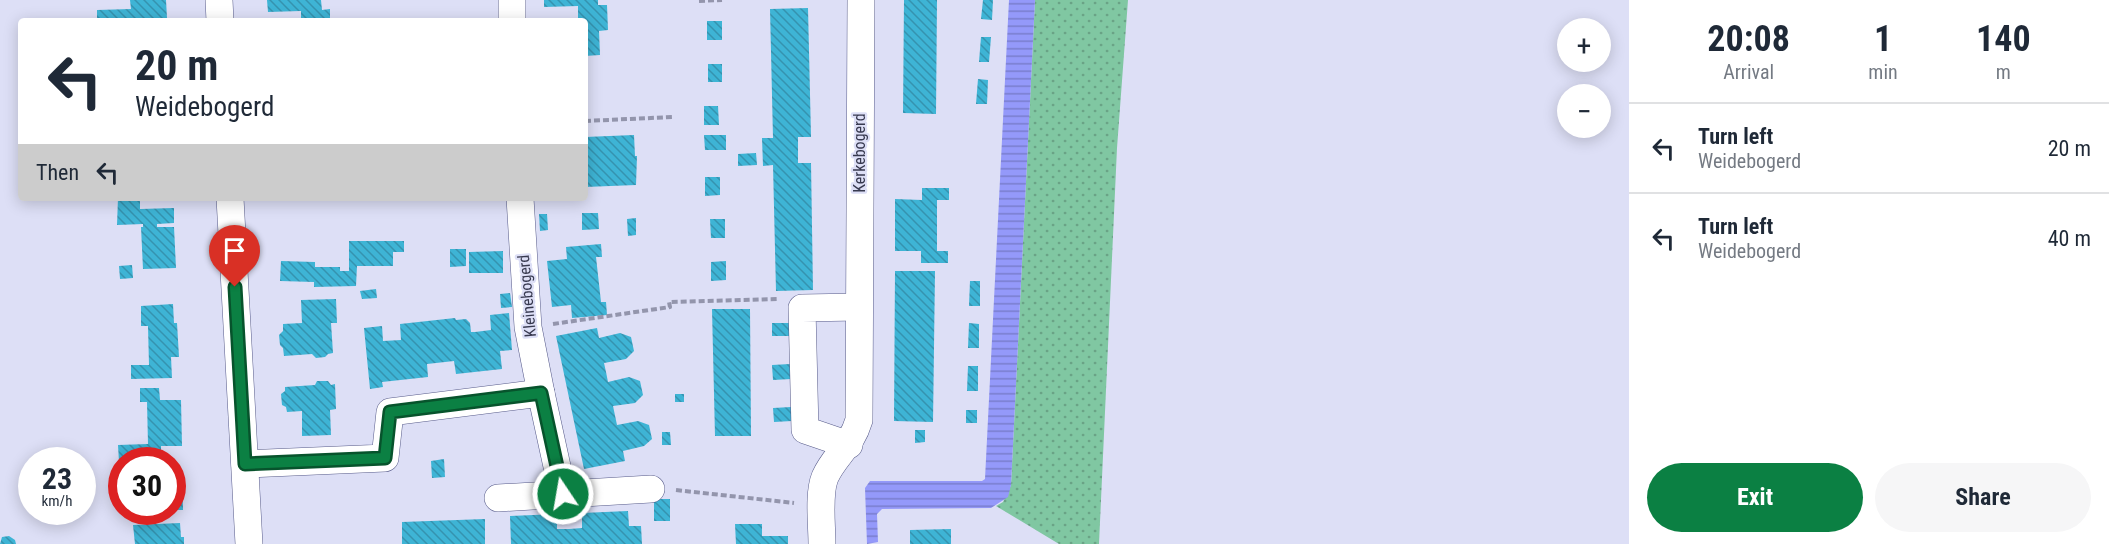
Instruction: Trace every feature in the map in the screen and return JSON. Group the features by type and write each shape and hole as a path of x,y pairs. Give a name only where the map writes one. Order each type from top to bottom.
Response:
{"street":[{"path":"219,0 220,18"},
{"path":"512,0 512,18"},
{"name":"Kerkebogerd","path":"822,544 822,489 825,477 849,444 859,420 861,0"},
{"path":"230,201 249,544"},
{"name":"Kleinebogerd","path":"520,201 528,327 563,494"},
{"path":"849,444 805,430 802,308 858,307"},
{"path":"245,464 385,458 390,412 541,393"},
{"path":"498,498 651,489"}],"path":[{"path":"699,1 722,0"},
{"path":"588,121 673,117"},
{"path":"528,327 670,307 669,302 796,298 802,308"},
{"path":"651,489 690,491 784,503 822,503"}],"green space":[{"path":"1035,0 1128,0 1117,148 1099,544 1059,544 996,506 1003,502 1011,485"}],"water":[{"path":"1009,0 1035,0 1011,485 1008,497 991,508 882,509 877,514 878,542 867,544 865,488 870,481 982,481 985,479"}],"building":[{"path":"130,0 166,0 167,18 97,18 97,10 131,9"},
{"path":"267,0 321,0 322,10 330,9 330,18 301,18 301,11 268,12"},
{"path":"544,0 598,0 598,5 607,5 608,30 599,31 600,55 588,56 588,18 578,18 578,6 544,7"},
{"path":"904,0 937,0 936,114 903,113"},
{"path":"983,0 993,0 992,20 981,19"},
{"path":"808,8 811,137 798,137 798,163 811,163 813,290 776,291 773,165 763,166 762,138 773,138 770,9"},
{"path":"707,21 722,21 722,40 707,40"},
{"path":"981,37 991,37 989,62 979,62"},
{"path":"708,64 722,64 722,82 708,82"},
{"path":"978,79 988,80 987,104 976,104"},
{"path":"704,106 718,106 719,125 704,125"},
{"path":"634,135 635,156 637,156 636,185 588,187 588,137"},
{"path":"704,135 726,135 726,150 705,150"},
{"path":"756,153 757,165 738,166 738,154"},
{"path":"705,177 720,177 720,195 705,196"},
{"path":"922,188 949,188 949,200 937,200 937,251 948,251 948,263 921,263 921,251 895,251 895,199 922,200"},
{"path":"118,201 140,201 140,209 174,208 174,223 157,224 157,227 174,227 176,268 143,269 141,227 143,224 117,225"},
{"path":"582,213 598,213 599,229 582,230"},
{"path":"539,214 547,214 548,230 540,231"},
{"path":"636,218 636,235 628,236 627,219"},
{"path":"710,219 725,219 725,238 711,238"},
{"path":"349,241 404,241 404,252 393,252 393,266 357,266 356,286 314,287 314,282 280,281 281,261 315,262 315,267 340,267 340,271 349,271"},
{"path":"601,244 602,257 596,257 601,302 606,302 607,315 572,318 571,305 552,307 547,261 567,259 566,247"},
{"path":"450,249 466,249 466,266 450,267"},
{"path":"503,251 503,273 469,273 469,252"},
{"path":"726,261 726,280 711,281 711,262"},
{"path":"132,265 133,278 120,279 119,266"},
{"path":"895,271 935,271 933,422 894,421"},
{"path":"970,281 980,281 980,306 969,306"},
{"path":"376,289 377,298 362,299 360,291"},
{"path":"510,293 512,307 501,308 500,294"},
{"path":"336,299 337,323 331,323 333,353 316,358 312,354 284,356 279,335 283,331 283,324 302,323 301,300"},
{"path":"173,304 174,323 177,323 179,357 171,357 172,378 131,379 131,365 149,365 148,326 141,326 141,306"},
{"path":"712,309 750,309 751,436 715,436"},
{"path":"509,313 512,350 500,351 502,369 456,374 454,361 427,364 428,377 382,382 383,387 370,389 364,328 382,326 383,341 401,340 400,324 455,318 456,320 466,319 470,323 471,332 475,332 491,330 490,315"},
{"path":"772,323 790,323 791,336 772,336"},
{"path":"969,323 979,324 979,348 968,348"},
{"path":"597,328 599,338 620,333 631,337 634,351 626,359 604,363 608,382 629,377 640,381 643,395 635,403 613,406 617,425 638,421 649,425 652,439 644,446 623,451 625,461 584,469 556,336"},
{"path":"790,364 791,379 773,380 772,365"},
{"path":"968,366 978,366 978,391 967,391"},
{"path":"317,381 328,381 331,385 335,384 336,409 330,410 331,435 302,436 302,411 287,412 286,407 282,405 281,394 285,391 285,387 315,385"},
{"path":"140,388 159,388 160,400 181,400 182,446 118,447 118,445 148,444 147,402 140,402"},
{"path":"675,394 684,394 684,402 675,402"},
{"path":"791,407 792,421 774,422 773,408"},
{"path":"966,410 977,410 977,423 966,423"},
{"path":"915,430 925,430 925,442 915,443"},
{"path":"662,432 670,432 671,445 662,445"},
{"path":"444,459 445,477 432,478 431,461"},
{"path":"654,499 670,499 670,521 654,521"},
{"path":"628,511 629,526 641,526 642,544 511,544 510,516 557,514 557,529 569,529 582,528 582,513"},
{"path":"485,519 485,544 402,544 402,522"},
{"path":"735,524 762,524 762,536 788,536 788,544 736,544"},
{"path":"133,525 180,525 181,537 184,537 184,544 135,544"},
{"path":"951,529 951,544 910,544 910,530"},
{"path":"9,536 15,540 16,544 0,544 2,537"}],"route":[{"path":"235,287 245,464 385,458 390,412 541,393 563,494"}]}
